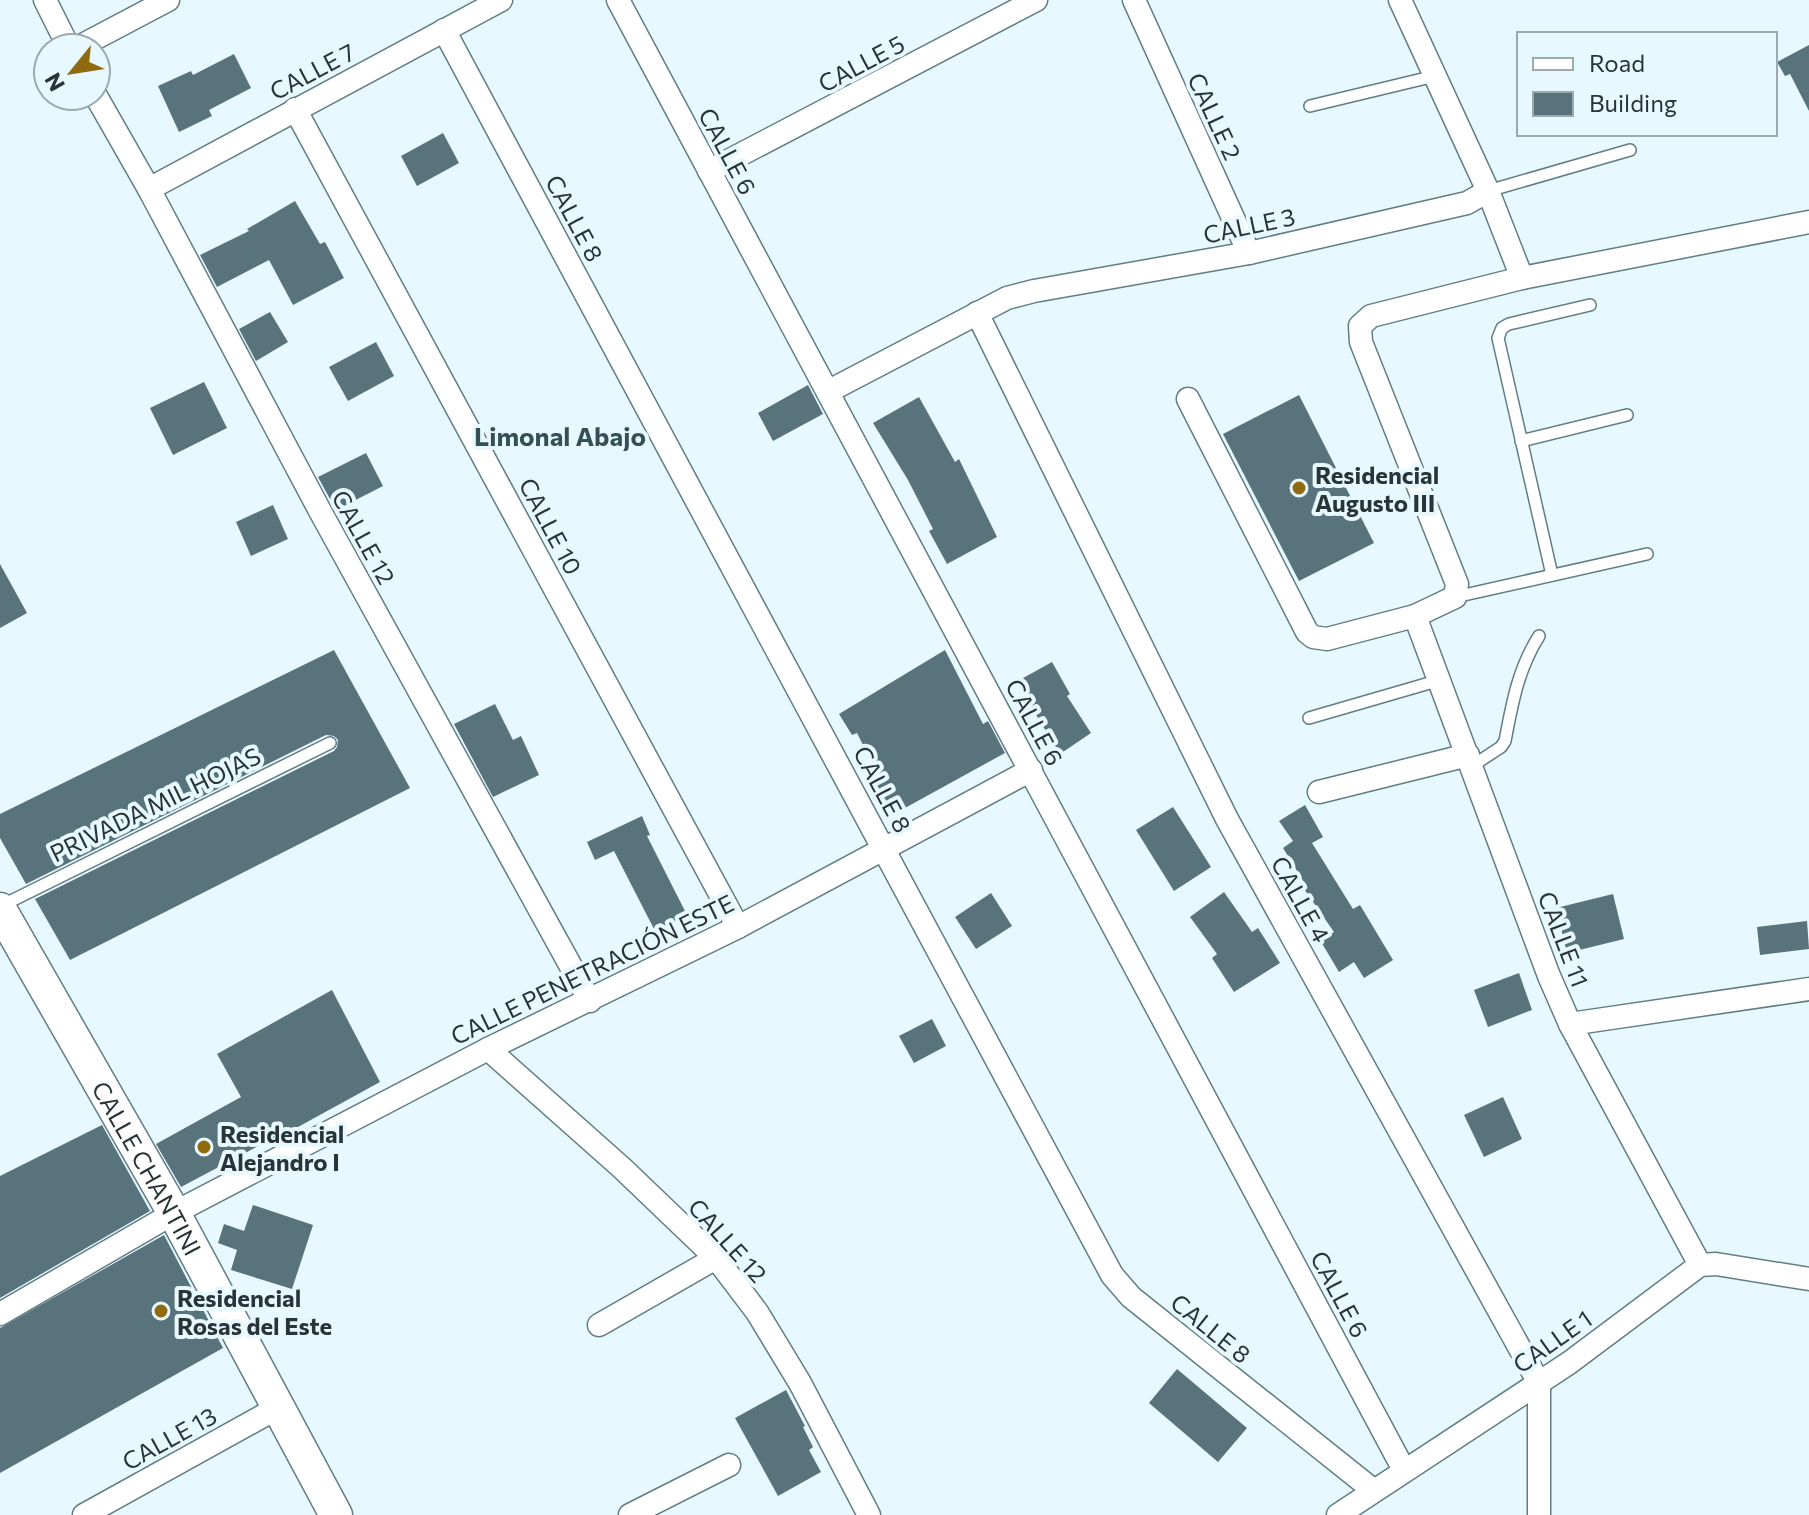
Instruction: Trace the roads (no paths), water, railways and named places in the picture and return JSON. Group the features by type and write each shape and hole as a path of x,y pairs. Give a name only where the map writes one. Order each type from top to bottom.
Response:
{"street":[{"path":"45,0 61,32"},
{"path":"107,32 168,0"},
{"name":"CALLE 7","path":"149,189 501,0"},
{"name":"CALLE 6","path":"618,0 1404,1470"},
{"name":"CALLE 5","path":"709,171 1036,0"},
{"name":"CALLE 2","path":"1134,0 1249,253"},
{"path":"1400,0 1488,191 1522,278"},
{"name":"CALLE 8","path":"444,30 1112,1275 1121,1287 1373,1490"},
{"name":"CALLE 10","path":"295,109 738,927"},
{"name":"CALLE 12","path":"105,112 320,511 590,1001"},
{"name":"CALLE 3","path":"829,391 1007,298 1249,253 1467,203 1488,191"},
{"path":"1188,399 1307,632 1319,639 1327,639 1415,616 1455,597 1457,584 1361,342 1360,326 1371,316 1522,278 1809,222"},
{"name":"CALLE 4","path":"977,313 1227,819 1539,1383 1539,1515"},
{"name":"CALLE 11","path":"1415,616 1549,976 1570,1024 1700,1265"},
{"path":"1319,792 1470,760"},
{"name":"CALLE PENETRACIÓN ESTE","path":"0,1314 174,1213 488,1049 738,927 1031,770"},
{"name":"CALLE CHANTINI","path":"0,908 174,1213 336,1515"},
{"path":"1570,1024 1809,989"},
{"name":"CALLE 12","path":"488,1049 622,1168 716,1258 757,1312 800,1383 869,1515"},
{"path":"599,1325 716,1258"},
{"path":"1700,1265 1716,1264 1809,1279"},
{"name":"CALLE 1","path":"1338,1515 1569,1363 1700,1265"},
{"name":"CALLE 13","path":"84,1515 279,1407"},
{"path":"630,1515 729,1465"}],"lane":[{"path":"1310,106 1435,76"},
{"path":"1488,191 1630,150"},
{"path":"1552,575 1498,338 1502,328 1509,324 1590,305"},
{"path":"1521,441 1627,415"},
{"path":"1455,597 1647,554"},
{"path":"1470,760 1501,747 1505,741 1514,691 1526,656 1539,636"},
{"path":"1309,718 1441,680"},
{"name":"PRIVADA MIL HOJAS","path":"0,908 330,743"}],"place":[{"name":"Residencial Augusto III","path":"1299,488"},
{"name":"Residencial Alejandro I","path":"204,1147"},
{"name":"Residencial Rosas del Este","path":"161,1311"}],"district":[{"name":"Limonal Abajo","path":"560,435"}]}
